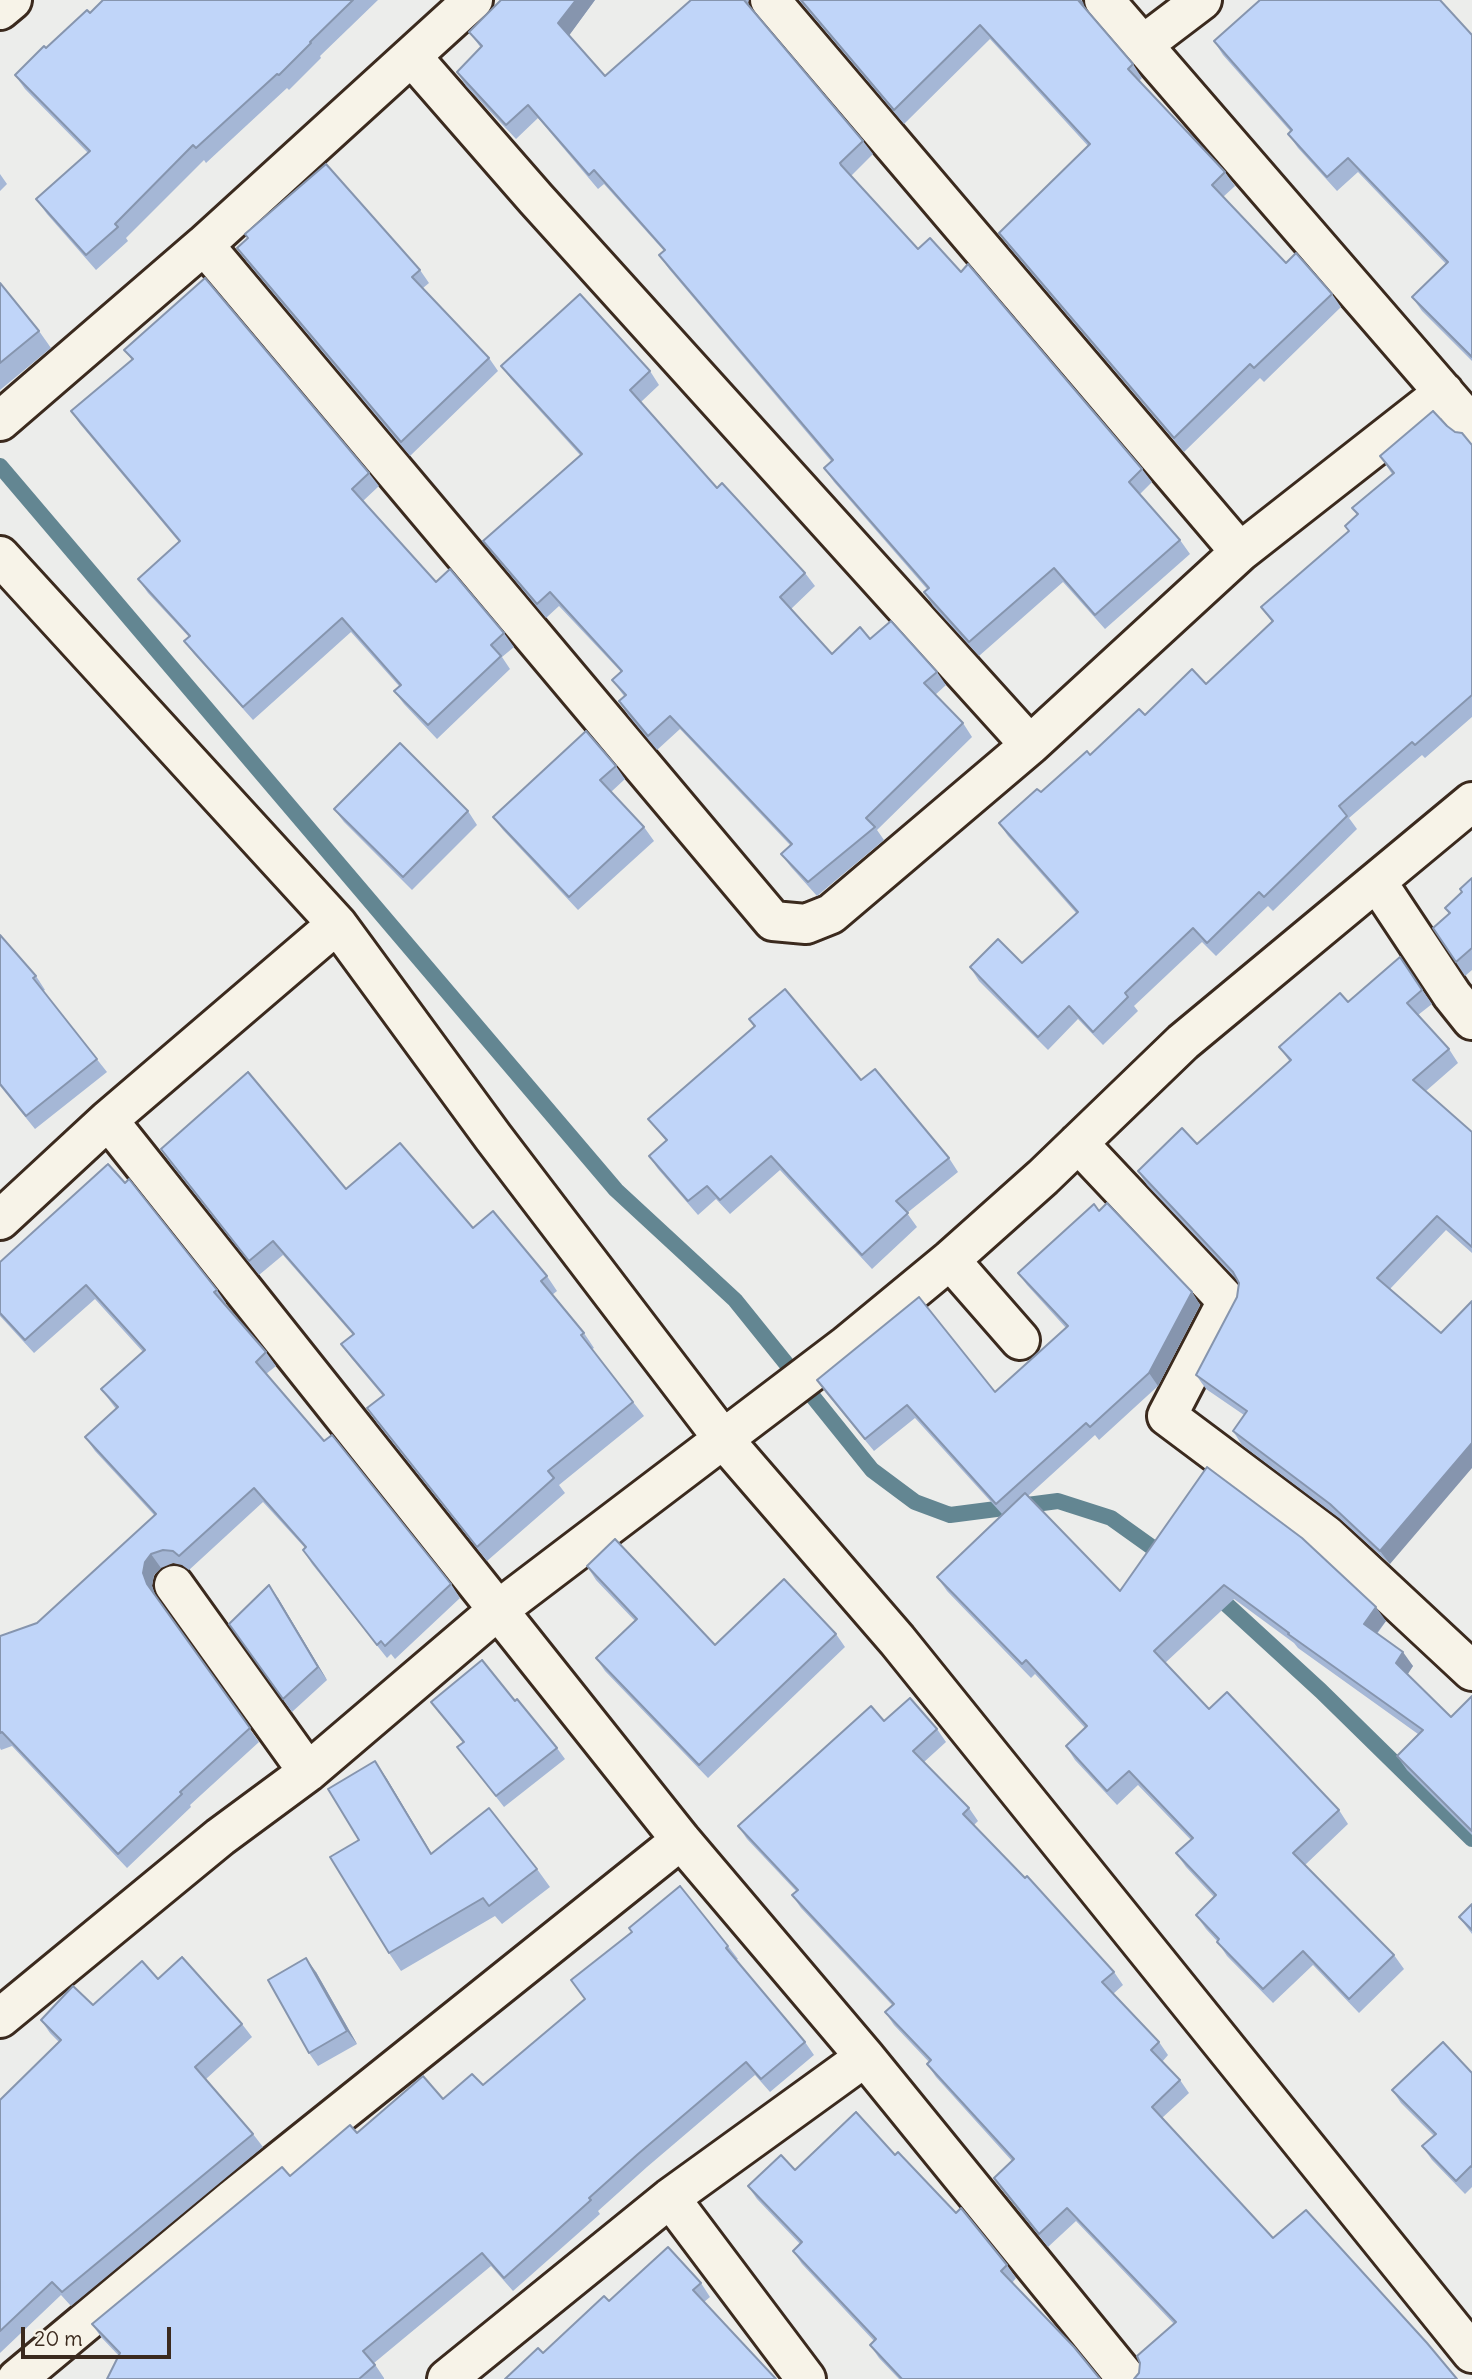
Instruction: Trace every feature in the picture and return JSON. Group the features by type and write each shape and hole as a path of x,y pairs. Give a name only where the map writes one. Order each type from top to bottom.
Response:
{"street":[{"path":"0,10 12,0"},
{"path":"0,421 204,245 473,0"},
{"path":"770,0 1240,552"},
{"path":"1104,0 1472,425"},
{"path":"1144,44 1202,0"},
{"path":"412,57 536,199 1030,745"},
{"path":"204,245 772,921 806,924 831,914 1030,745 1240,552 1444,392"},
{"path":"0,556 337,924 493,1138 724,1440 897,1640 1472,2353"},
{"path":"0,2018 220,1837 308,1772 498,1609 847,1345 950,1259 1184,1042 1472,802"},
{"path":"1377,882 1451,995 1472,1020"},
{"path":"1,1217 108,1120 337,924"},
{"path":"108,1120 681,1840 865,2057 1127,2379"},
{"path":"1078,1143 1227,1301 1167,1416 1326,1535 1472,1671"},
{"path":"950,1259 1020,1340"},
{"path":"174,1585 308,1772"},
{"path":"17,2379 233,2199 681,1840"},
{"path":"447,2379 670,2198 865,2057"},
{"path":"670,2198 806,2379"}],"building":[{"path":"103,0 353,0 279,75 196,148 193,145 115,224 118,227 86,255 36,199 90,151 15,75 44,46 46,48 87,10 90,13"},
{"path":"501,0 576,0 558,23 605,76 691,0 744,0 863,141 841,165 918,249 930,238 961,272 968,264 1142,469 1129,482 1180,540 1095,615 1054,568 969,642 924,592 929,588 824,468 833,460 659,255 665,250 594,170 589,175 528,105 506,125 457,72 482,46 469,32"},
{"path":"801,0 1078,0 1133,64 1128,69 1225,172 1212,185 1286,263 1296,253 1332,294 1254,368 1250,364 1174,438 999,233 1090,144 980,25 894,110"},
{"path":"1260,0 1440,0 1472,35 1472,357 1412,297 1448,262 1348,158 1327,177 1288,134 1292,130 1214,41"},
{"path":"326,164 420,270 412,277 489,358 401,442 237,248 248,238 245,234"},
{"path":"205,278 369,473 352,489 436,582 450,569 504,633 491,645 501,656 428,725 394,691 401,685 342,618 243,707 184,641 190,636 138,579 180,541 71,411 133,359 124,350"},
{"path":"0,283 39,331 0,363"},
{"path":"580,294 650,371 630,390 717,488 722,483 805,573 780,597 832,654 860,627 870,639 891,621 937,672 924,683 963,723 866,818 875,827 808,882 781,854 792,844 670,716 648,736 619,701 626,695 612,680 622,671 550,592 537,604 483,541 582,454 501,366"},
{"path":"1433,411 1447,426 1462,433 1472,445 1472,695 1415,745 1412,742 1339,806 1347,816 1264,897 1259,892 1207,943 1193,928 1125,993 1128,997 1093,1032 1069,1006 1038,1037 970,967 998,939 1022,963 1078,912 999,823 1037,789 1041,792 1087,751 1090,755 1139,709 1145,715 1192,669 1206,684 1273,621 1261,607 1349,531 1345,526 1358,514 1352,508 1394,473 1380,456"},
{"path":"586,731 616,766 600,780 644,827 569,897 493,817"},
{"path":"400,743 468,811 403,877 334,809"},
{"path":"1472,878 1472,948 1456,962 1433,928 1450,913 1445,908"},
{"path":"0,935 36,976 33,978 97,1059 26,1116 0,1084"},
{"path":"1400,957 1422,990 1407,1003 1449,1049 1413,1080 1472,1132 1472,1247 1437,1216 1377,1278 1441,1333 1472,1301 1472,1443 1380,1551 1330,1504 1233,1431 1247,1411 1196,1375 1237,1297 1239,1283 1233,1272 1138,1171 1182,1128 1197,1144 1291,1060 1279,1047 1340,993 1348,1002"},
{"path":"785,989 861,1080 875,1069 949,1158 896,1201 908,1213 862,1255 771,1156 720,1200 707,1186 688,1201 649,1156 667,1140 648,1119 755,1026 749,1019"},
{"path":"248,1072 346,1189 400,1143 473,1228 493,1211 547,1276 541,1281 584,1333 581,1335 633,1402 548,1471 554,1478 477,1547 367,1408 384,1395 341,1344 354,1334 273,1241 249,1261 161,1149"},
{"path":"108,1164 125,1183 129,1179 217,1290 214,1292 266,1352 256,1362 324,1441 332,1435 451,1584 385,1646 381,1641 377,1645 303,1550 306,1547 254,1488 179,1556 173,1551 163,1550 151,1554 145,1562 143,1573 147,1584 250,1728 118,1854 2,1732 0,1733 0,1636 37,1623 156,1514 85,1437 118,1407 101,1389 145,1350 86,1285 25,1340 0,1313 0,1262"},
{"path":"1107,1203 1192,1292 1149,1373 1090,1427 1086,1423 996,1504 907,1405 865,1439 817,1380 919,1297 995,1392 1068,1326 1018,1273 1094,1204 1099,1211"},
{"path":"1207,1467 1302,1538 1376,1607 1364,1624 1403,1652 1396,1663 1451,1717 1472,1696 1472,1831 1397,1756 1423,1730 1224,1585 1154,1651 1209,1709 1227,1692 1339,1810 1293,1853 1394,1955 1349,1999 1303,1951 1263,1989 1217,1942 1219,1939 1196,1915 1216,1895 1176,1853 1193,1838 1129,1771 1107,1791 1066,1746 1087,1726 1026,1660 1022,1664 937,1577 1025,1493 1120,1591"},
{"path":"615,1539 715,1645 784,1579 836,1634 699,1765 596,1658 637,1619 587,1566"},
{"path":"269,1585 318,1667 283,1699 229,1624"},
{"path":"482,1660 557,1748 496,1796 457,1747 464,1742 431,1702"},
{"path":"910,1698 937,1729 913,1751 969,1808 963,1814 1025,1878 1027,1876 1114,1972 1102,1982 1159,2042 1151,2050 1180,2080 1152,2107 1273,2238 1306,2210 1457,2379 1134,2379 1139,2373 1140,2363 1137,2356 1176,2322 1067,2208 1039,2234 994,2178 1014,2159 927,2064 931,2060 885,2012 894,2004 792,1895 798,1890 738,1826 871,1706 884,1721"},
{"path":"375,1761 431,1854 489,1808 537,1869 489,1906 483,1898 389,1953 330,1857 359,1840 328,1789"},
{"path":"680,1886 728,1946 726,1948 805,2042 761,2079 746,2062 638,2154 504,2278 482,2253 363,2351 375,2365 359,2379 107,2379 120,2353 92,2324 282,2167 290,2176 350,2125 357,2133 423,2076 443,2099 472,2074 483,2085 585,1999 571,1980 632,1932 629,1928"},
{"path":"1472,1904 1472,1930 1459,1917"},
{"path":"182,1957 242,2024 195,2067 253,2134 62,2292 52,2282 0,2331 0,2100 61,2040 41,2020 73,1986 93,2005 142,1961 158,1979"},
{"path":"306,1958 347,2031 309,2053 268,1980"},
{"path":"1443,2042 1472,2073 1472,2167 1456,2181 1422,2146 1436,2134 1392,2090"},
{"path":"856,2112 895,2155 898,2152 956,2213 961,2208 1007,2265 1001,2271 1074,2347 1100,2379 902,2379 870,2345 876,2339 793,2251 802,2242 748,2186 781,2155 795,2170"},
{"path":"668,2247 701,2283 693,2290 776,2379 505,2379 538,2348 543,2353 604,2296 609,2301"}],"waterway":[{"path":"0,466 616,1190 735,1300 872,1470 915,1502 950,1515 1058,1501 1111,1518 1167,1558"},
{"path":"1213,1592 1321,1691 1472,1839"}]}
